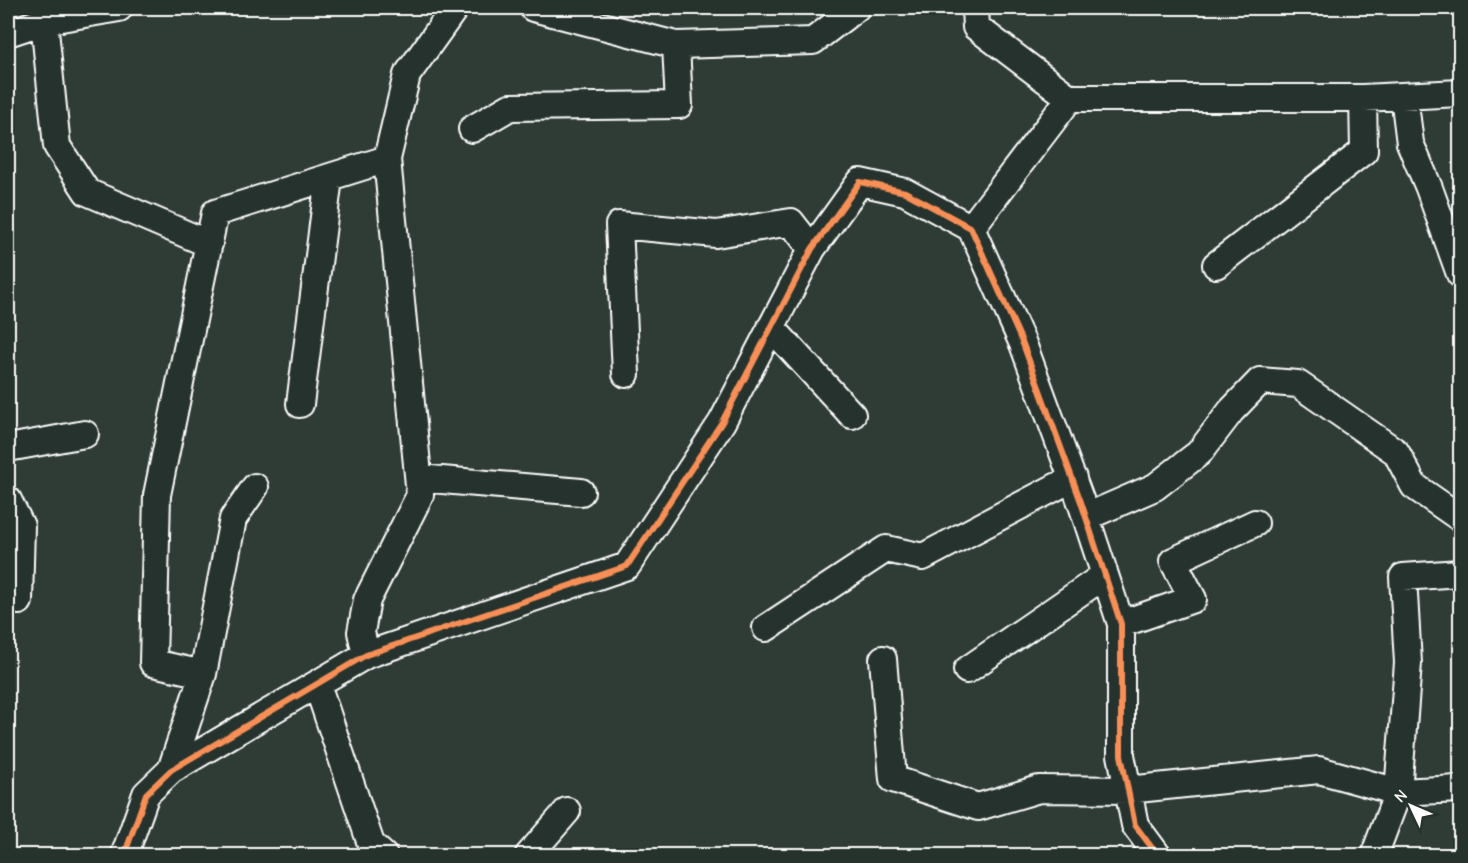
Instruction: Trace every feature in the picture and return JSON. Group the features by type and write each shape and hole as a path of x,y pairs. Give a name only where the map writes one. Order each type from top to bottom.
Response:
{"street":[{"path":"8,33 44,21 119,8"},
{"path":"366,655 361,632 367,600 420,495 387,159 407,75 455,8"},
{"path":"534,8 676,45 813,41 856,8"},
{"path":"975,8 976,27 1070,98 1364,98 1461,93"},
{"path":"44,21 57,146 87,192 209,244"},
{"path":"472,129 510,107 679,105 676,45"},
{"path":"1404,96 1410,143 1461,274"},
{"path":"971,228 1070,98"},
{"path":"1216,265 1364,151 1364,98"},
{"path":"202,675 153,663 157,495 215,213 387,159"},
{"path":"300,404 329,178"},
{"path":"124,855 146,794 171,770 366,655 627,566 722,422 812,249 860,182 905,192 971,228 1023,344 1086,517 1121,624 1121,755 1134,825 1158,855"},
{"path":"626,374 619,225 716,234 791,222 812,249"},
{"path":"771,327 852,415"},
{"path":"1086,517 1155,488 1199,453 1231,411 1260,381 1298,384 1396,452 1414,486 1461,518"},
{"path":"8,448 85,434"},
{"path":"419,478 581,492"},
{"path":"766,628 886,549 922,557 1072,478"},
{"path":"171,770 202,675 233,519 255,487"},
{"path":"8,500 21,526 19,601"},
{"path":"1121,624 1193,599 1173,561 1255,523"},
{"path":"1374,855 1398,792 1408,663 1403,577 1461,573"},
{"path":"967,670 1105,575"},
{"path":"883,659 892,779 978,807 1039,789 1128,790 1319,770 1398,792 1461,789"},
{"path":"317,684 371,844 384,855"},
{"path":"528,855 567,811"}],"cycle path":[{"path":"124,856 146,794 171,770 366,655 627,566 722,422 812,249 860,182 905,192 971,228 1023,344 1081,502 1121,624 1121,755 1135,825 1158,856"}]}
